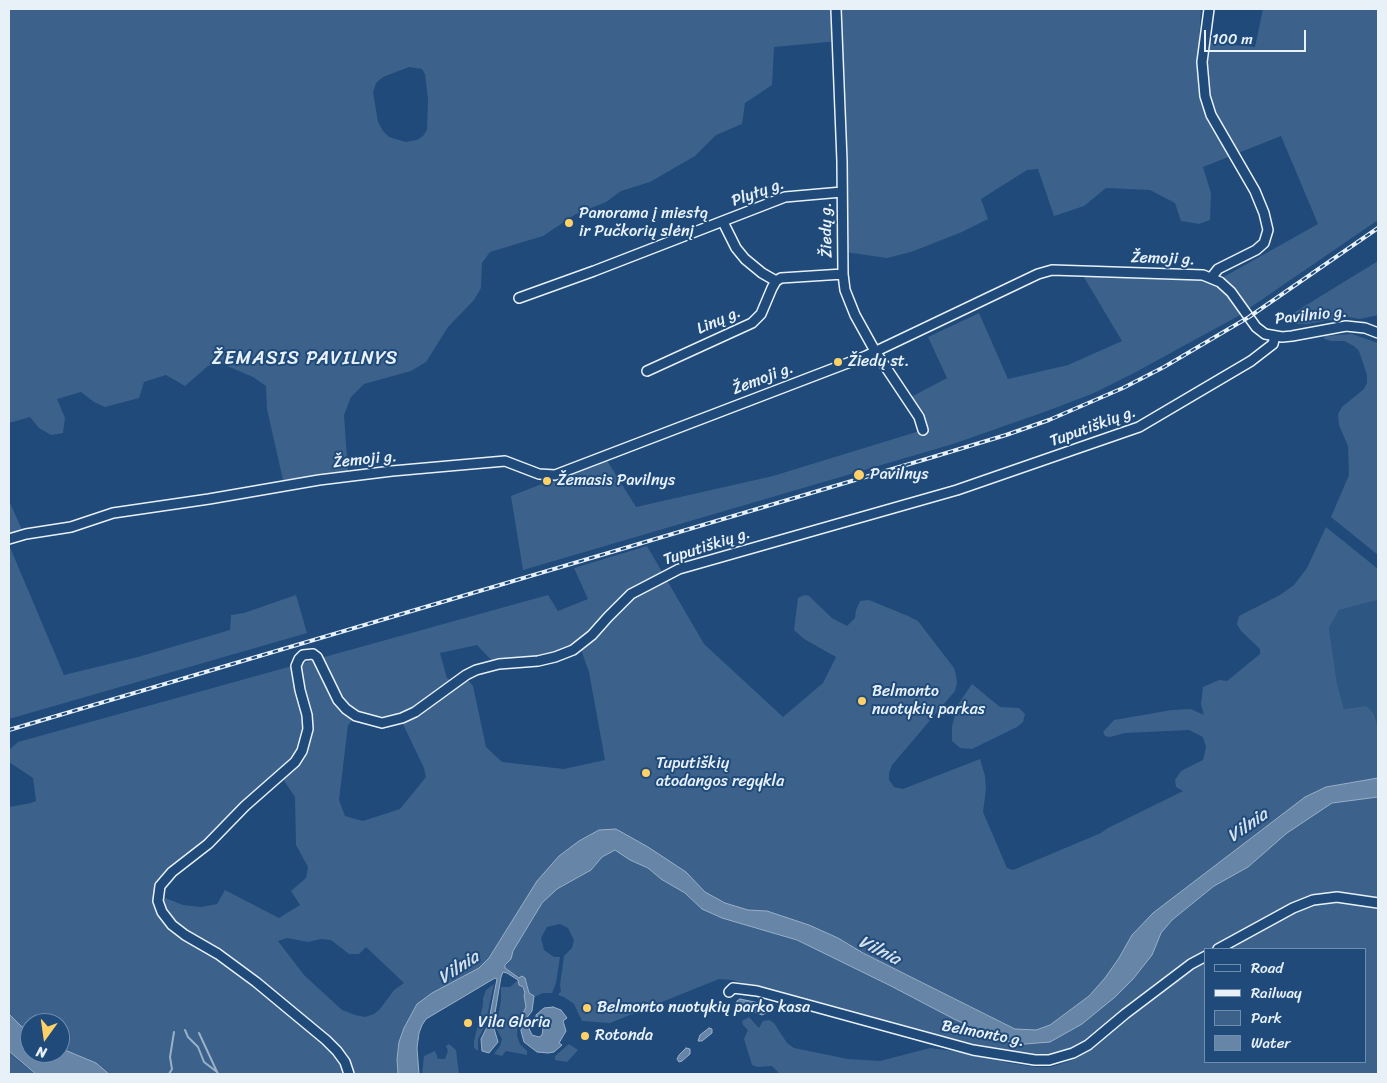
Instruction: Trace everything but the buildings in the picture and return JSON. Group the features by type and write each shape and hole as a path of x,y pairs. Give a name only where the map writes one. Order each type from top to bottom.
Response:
{"street":[{"name":"Žiedų g.","path":"836,9 843,274 849,302 875,351 919,417 923,430"},
{"name":"Žemoji g.","path":"9,539 26,534 71,527 113,513 346,477 505,461 539,474 555,475 858,359 1038,274 1052,270 1194,274 1211,278 1218,269 1256,250 1264,243 1268,230 1264,213 1255,191 1211,115 1205,96 1202,62 1209,9"},
{"name":"Plytų g.","path":"519,298 594,272 785,197 842,192"},
{"path":"723,222 736,248 745,259 762,273 776,281 787,277 843,274"},
{"name":"Pavilnio g.","path":"1211,278 1230,292 1260,331 1265,334 1292,336 1346,326 1365,328 1378,333"},
{"name":"Linų g.","path":"647,372 752,323 761,314 776,281"},
{"name":"Tuputiškių g.","path":"349,1074 337,1051 326,1040 256,982 218,954 185,935 167,919 158,901 160,886 172,872 208,844 266,787 295,762 302,752 308,729 307,715 296,666 298,659 303,655 314,654 317,657 338,700 356,716 382,723 402,718 415,712 466,675 476,670 499,664 538,661 566,654 592,635 608,616 631,594 679,569 957,490 1139,427 1251,361 1270,347 1275,336"},
{"path":"1220,948 1293,908 1313,900 1337,897 1378,903"},
{"name":"Belmonto g.","path":"729,992 733,988 757,991 973,1050 1035,1060 1049,1060 1073,1053 1088,1045 1176,975 1204,957"}],"shaded area":[{"path":"1378,600 1378,753 1376,741 1377,725 1357,707 1344,709 1337,684 1329,628 1339,610"}],"green space":[{"path":"9,9 1201,9 1199,42 1255,47 1263,9 1378,9 1378,220 1248,309 1220,279 1318,224 1281,136 1203,167 1211,193 1210,220 1199,224 1181,221 1175,203 1150,190 1106,188 1084,206 1054,216 1038,169 1027,170 981,199 988,219 962,232 911,252 887,258 845,252 839,41 774,47 772,85 745,103 742,124 716,135 695,156 650,182 621,191 606,202 576,214 543,236 490,252 482,263 481,288 474,300 448,327 426,362 411,371 364,384 351,397 344,415 348,472 283,480 267,409 266,386 253,377 220,363 208,366 185,386 166,375 144,382 139,398 105,407 94,402 81,392 57,399 65,418 63,433 51,435 39,428 30,417 9,423","holes":["409,67 422,69 425,74 428,99 427,130 417,140 406,142 389,137 378,122 373,92 376,83 383,77"]},
{"path":"1378,261 1378,315 1360,319 1348,317 1296,324 1290,315"},
{"path":"1082,274 1206,280 1213,282 1228,295 1242,314 1094,393 1047,411 953,444 523,570 511,496 606,459 636,507 773,476 926,429 911,397 947,378 928,337 979,313 1008,379 1068,365 1122,341"},
{"path":"1352,334 1378,343 1378,555 1331,517 1349,475 1348,446 1339,425 1338,414 1342,407 1364,389 1367,383 1367,375 1359,351 1354,346 1344,341 1324,339 1325,336"},
{"path":"9,501 25,536 9,543"},
{"path":"1326,527 1378,569 1378,600 1339,610 1329,628 1337,684 1344,709 1366,706 1374,714 1377,725 1378,778 1326,787 1305,797 1153,913 1132,935 1105,978 1089,996 1050,1025 1036,1030 1016,1029 809,925 767,911 748,910 725,903 705,892 686,872 616,829 599,830 579,841 559,856 537,881 489,958 479,968 432,993 417,1004 399,1042 398,1074 109,1074 96,1063 70,1052 70,1013 20,1013 20,1025 9,1014 9,807 36,801 33,778 9,762 9,750 18,742 548,595 558,611 588,599 574,568 647,546 704,644 783,717 823,683 836,657 804,639 794,630 798,598 805,595 809,596 832,618 847,626 855,618 860,601 869,600 918,621 954,668 957,683 955,691 892,765 889,780 894,787 903,789 980,759 985,776 986,789 983,812 1007,868 1013,870 1101,833 1183,791 1176,787 1175,780 1181,771 1203,760 1206,747 1203,737 1189,730 1125,733 1110,737 1105,736 1103,732 1114,720 1172,710 1191,709 1204,715 1201,704 1203,687 1219,680 1227,681 1260,654 1260,649 1241,631 1237,624 1239,616 1280,595 1294,585 1307,568","holes":["578,641 589,672 605,760 564,769 502,762 486,747 473,686 469,681 456,677 450,680 447,678 440,653 477,645 493,662 545,656 569,648","357,715 393,717 402,722 424,768 426,777 400,809 363,821 345,816 339,800 348,725","280,771 295,797 296,845 308,867 306,878 291,891 300,905 279,918 225,890 217,904 201,907 183,905 155,894 165,874 175,864 198,849","287,938 308,942 321,939 331,940 349,954 359,954 366,947 404,983 394,990 374,1014 365,1017 355,1015 342,1010 304,975 278,941"]},
{"path":"9,545 64,675 138,657 230,630 231,615 244,613 296,595 307,633 9,719"},
{"path":"972,684 1000,707 1019,708 1025,714 1023,722 1017,727 972,749 960,748 952,741 952,727 957,706"},
{"path":"1378,797 1378,899 1344,894 1280,912 1212,948 1204,948 1204,953 1187,962 1089,1038 1054,1057 1034,1056 929,1035 732,980 719,979 610,1023 582,1021 574,1004 558,995 561,991 560,985 564,956 572,948 574,940 568,928 560,924 547,927 541,938 544,950 554,957 560,957 556,983 552,993 543,993 534,997 529,993 526,980 519,978 505,968 542,903 557,889 591,870 602,857 615,850 630,860 648,868 661,879 685,893 702,909 722,918 797,940 952,1018 1050,1042 1156,943 1161,933 1172,920 1214,886 1248,867 1287,833 1332,803"},
{"path":"1334,901 1378,909 1378,1074 780,1074 772,1066 758,1067 752,1065 744,1039 748,1030 742,1021 749,1017 759,1028 763,1021 769,1020 774,1023 787,1043 794,1048 848,1059 880,1061 930,1048 976,1054 1009,1063 1051,1067 1079,1057 1189,970 1204,962 1204,1063 1367,1063 1367,948 1228,948 1309,906"},
{"path":"518,980 525,993 526,1007 522,1020 518,1020 517,1036 520,1044 527,1051 527,1055 506,1051 502,1056 494,1054 500,1046 502,1039 496,1028 501,1000 501,987 510,987"},
{"path":"494,984 485,1026 478,1039 478,1051 474,1048 474,1041 483,998 486,990"},
{"path":"449,1044 456,1050 459,1074 422,1074 424,1056 435,1051 438,1059 445,1059 448,1051 446,1046"},
{"path":"569,1044 578,1050 567,1062 555,1060 555,1056"},
{"path":"9,1051 20,1063 36,1074 9,1074"}],"water":[{"path":"1378,778 1378,797 1332,803 1287,833 1248,867 1214,886 1172,920 1161,933 1152,955 1133,979 1115,997 1082,1024 1050,1042 1025,1044 999,1040 797,940 722,918 702,909 685,893 661,879 648,868 630,860 615,850 602,857 591,870 557,889 542,903 513,951 511,959 505,965 505,968 519,978 522,976 525,978 529,993 534,996 532,1011 526,1019 523,1019 522,1016 526,1007 523,987 519,985 518,980 503,972 493,1025 498,1042 489,1053 482,1051 481,1039 488,1025 497,979 495,978 426,1019 419,1033 417,1048 419,1074 398,1074 399,1042 417,1004 432,993 479,968 489,958 537,881 559,856 579,841 599,830 616,829 648,847 686,872 705,892 725,903 748,910 767,911 809,925 1015,1029 1036,1030 1050,1025 1089,996 1105,978 1132,935 1153,913 1305,797 1326,787"},
{"path":"740,999 759,1003 764,1006 766,1013 762,1015 748,1009 737,1010 735,1006"},
{"path":"553,1007 561,1010 567,1018 563,1021 566,1031 559,1043 562,1045 554,1052 537,1052 524,1042 521,1031 522,1023 527,1024 532,1035 539,1037 542,1035 543,1029 536,1022 536,1015 544,1008"},
{"path":"9,1014 20,1025 20,1060 9,1051"},
{"path":"709,1028 712,1029 712,1033 702,1041 698,1041 700,1035"},
{"path":"686,1048 690,1049 690,1054 679,1062 677,1059 679,1055"},
{"path":"70,1052 96,1063 109,1074 36,1074 23,1063 70,1063"}],"waterway":[{"path":"185,1030 188,1037 198,1047 204,1062 217,1072"},
{"path":"169,1074 172,1069 170,1057 174,1032"},
{"path":"199,1033 218,1074"}],"railway":[{"path":"9,730 933,457 1049,420 1123,388 1164,367 1249,317 1378,228"}],"place":[{"name":"Panorama į miestą ir Pučkorių slėnį","path":"569,223"},
{"name":"Žiedų st.","path":"838,362"},
{"name":"Pavilnys","path":"859,475"},
{"name":"Žemasis Pavilnys","path":"547,481"},
{"name":"Belmonto nuotykių parkas","path":"862,701"},
{"name":"Tuputiškių atodangos regykla","path":"646,773"},
{"name":"Belmonto nuotykių parko kasa","path":"587,1008"},
{"name":"Vila Gloria","path":"468,1023"},
{"name":"Rotonda","path":"585,1036"}],"district":[{"name":"ŽEMASIS PAVILNYS","path":"305,359"}],"water label":[{"name":"Vilnia","path":"1248,826"},
{"name":"Vilnia","path":"879,951"},
{"name":"Vilnia","path":"459,968"}]}
